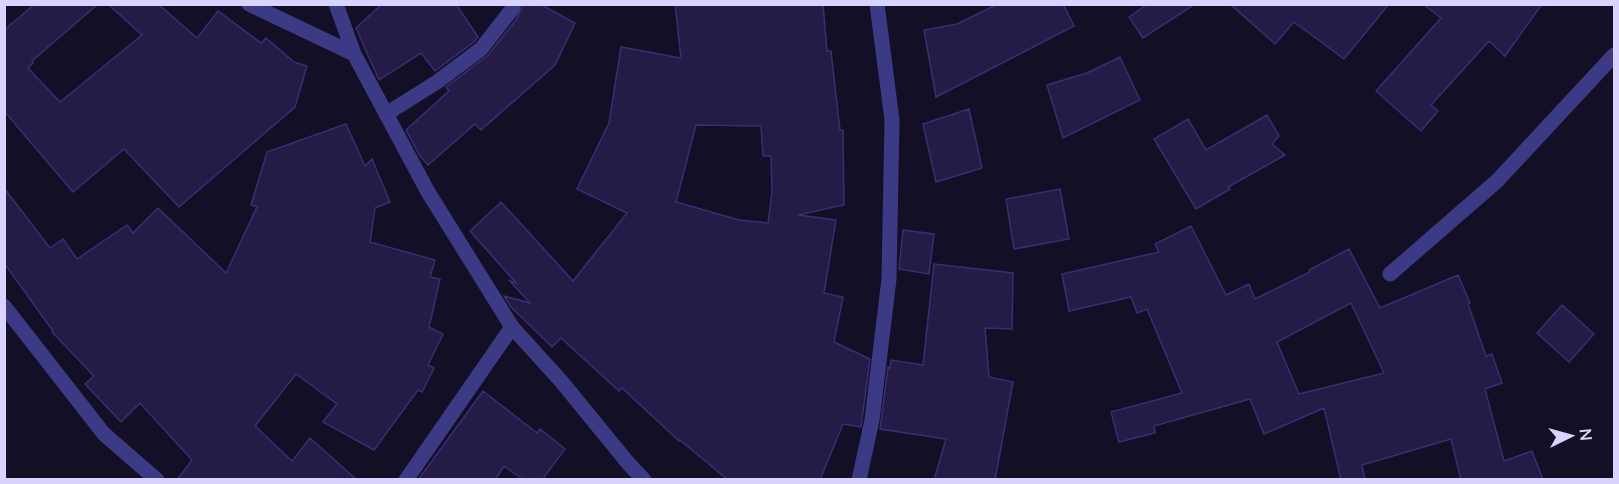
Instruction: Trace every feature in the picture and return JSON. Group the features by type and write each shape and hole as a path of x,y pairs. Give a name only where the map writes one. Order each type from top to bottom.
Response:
{"street":[{"path":"249,4 354,54"},
{"path":"336,4 354,54 428,192 512,327 644,480"},
{"path":"386,114 437,82 481,49 513,8 513,4"},
{"path":"859,480 872,420 889,279 892,120 876,4"},
{"path":"1390,274 1497,181 1614,55"},
{"path":"4,306 104,434 157,480"},
{"path":"406,480 512,327"}],"building":[{"path":"35,4 98,4 32,61 33,63 28,68 60,102 142,35 108,4 158,4 197,38 218,11 261,43 266,38 294,62 307,66 295,107 179,207 124,149 73,192 4,111 4,30"},
{"path":"382,4 456,4 478,37 435,71 421,53 379,80 356,28"},
{"path":"524,4 540,4 575,23 555,65 481,130 475,124 428,165 420,156 406,130 449,91 446,87 488,55 516,20"},
{"path":"675,4 823,4 827,51 831,51 840,130 843,130 844,205 798,215 836,220 824,293 843,297 834,342 870,359 861,427 843,424 820,480 728,480 679,441 622,388 619,391 561,338 552,347 511,307 504,296 530,303 510,281 516,283 470,231 501,202 573,281 627,213 577,189 609,123 621,47 681,58","holes":["696,125 761,126 763,156 771,156 772,192 768,223 739,220 676,202"]},
{"path":"998,4 1063,4 1074,26 936,97 924,30 957,24"},
{"path":"1148,4 1195,4 1143,38 1129,17"},
{"path":"1230,4 1389,4 1344,59 1294,22 1275,44"},
{"path":"1423,4 1542,4 1505,56 1489,41 1431,105 1438,111 1421,131 1376,91 1441,18"},
{"path":"1120,57 1140,100 1063,138 1047,85 1087,73"},
{"path":"969,109 982,168 936,182 923,124"},
{"path":"1267,115 1279,136 1272,144 1285,155 1228,187 1230,189 1196,209 1154,139 1188,119 1206,150"},
{"path":"346,124 365,166 372,159 390,202 375,208 370,242 435,260 430,277 440,279 429,327 443,334 428,365 434,368 422,392 418,390 374,450 323,422 337,404 296,374 255,426 292,461 310,438 357,480 177,480 192,460 140,403 121,422 85,384 94,376 52,332 4,263 4,188 50,248 63,239 77,259 127,225 133,233 158,208 226,273 257,207 251,205 267,152"},
{"path":"1060,189 1069,239 1014,249 1006,199"},
{"path":"1191,226 1226,295 1249,284 1255,299 1310,272 1309,270 1349,249 1380,308 1458,275 1470,303 1468,304 1486,356 1492,354 1502,383 1485,389 1504,461 1532,451 1543,480 1461,480 1451,439 1362,465 1365,480 1341,480 1324,408 1264,434 1250,399 1154,426 1155,433 1119,442 1111,412 1182,393 1147,309 1137,313 1131,297 1069,311 1062,274 1159,252 1155,244","holes":["1351,303 1384,373 1299,394 1277,342"]},
{"path":"903,230 934,234 929,274 899,269"},
{"path":"934,264 1013,273 1012,329 985,328 989,377 1013,382 995,480 934,480 946,439 880,429 888,367 890,368 891,360 923,365"},
{"path":"1562,305 1594,334 1569,362 1537,333"},
{"path":"483,391 537,433 540,429 565,449 542,480 524,480 504,466 495,480 418,480"}]}
